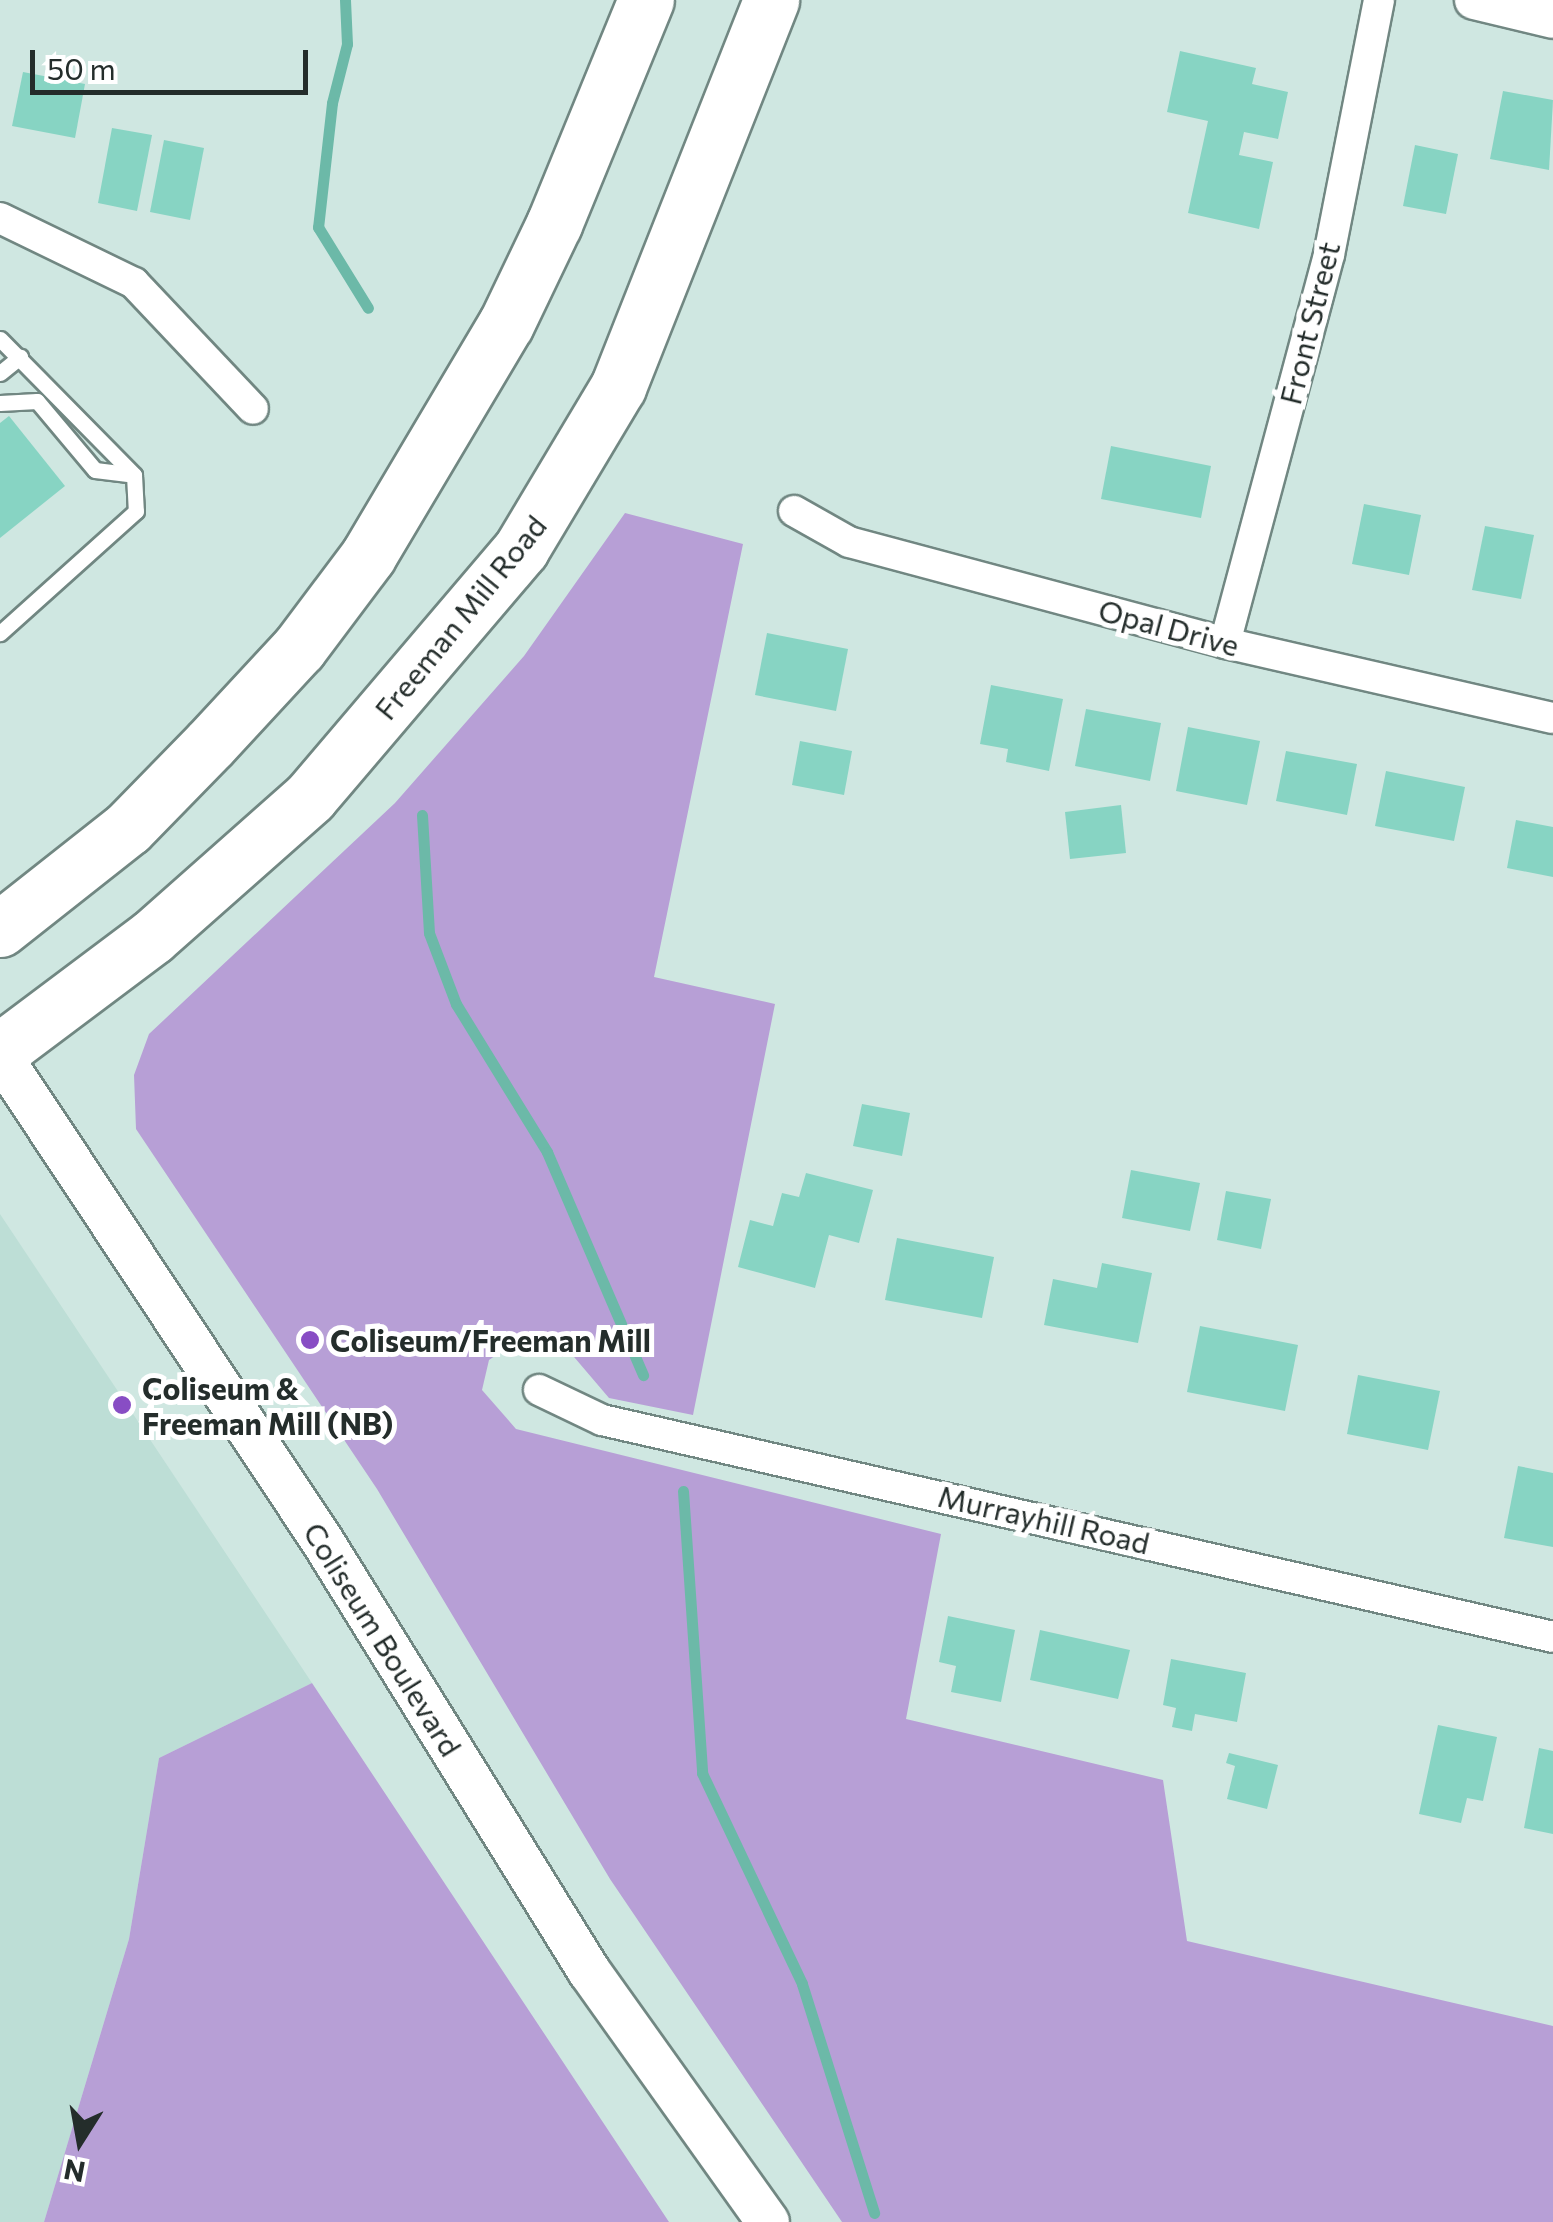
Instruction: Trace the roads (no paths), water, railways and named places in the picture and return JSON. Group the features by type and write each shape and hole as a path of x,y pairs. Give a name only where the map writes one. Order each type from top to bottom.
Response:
{"highway":[{"path":"0,929 128,828 300,648 368,556 506,324 554,224 646,0"},
{"name":"Freeman Mill Road","path":"0,1053 152,937 310,797 521,549 618,387 770,0"}],"main road":[{"name":"Coliseum Boulevard","path":"0,1053 323,1542 589,1971 768,2222"}],"street":[{"name":"Front Street","path":"1225,643 1328,255 1378,0"},
{"path":"1474,0 1553,18"},
{"path":"0,218 134,283 253,409"},
{"name":"Opal Drive","path":"794,511 849,542 1225,643 1553,718"},
{"name":"Murrayhill Road","path":"539,1390 602,1420 1553,1638"}],"lane":[{"path":"0,339 134,475 136,511 0,633"},
{"path":"0,373 20,358"},
{"path":"0,403 37,401 95,470 134,475"}],"waterway":[{"path":"345,0 347,44 332,103 318,227 368,308"},
{"path":"422,815 429,933 456,1004 547,1152 643,1375"},
{"path":"683,1491 702,1773 802,1984 874,2213"}],"place":[{"name":"Coliseum/Freeman Mill","path":"310,1340"},
{"name":"Coliseum & Freeman Mill (NB)","path":"122,1405"}]}
